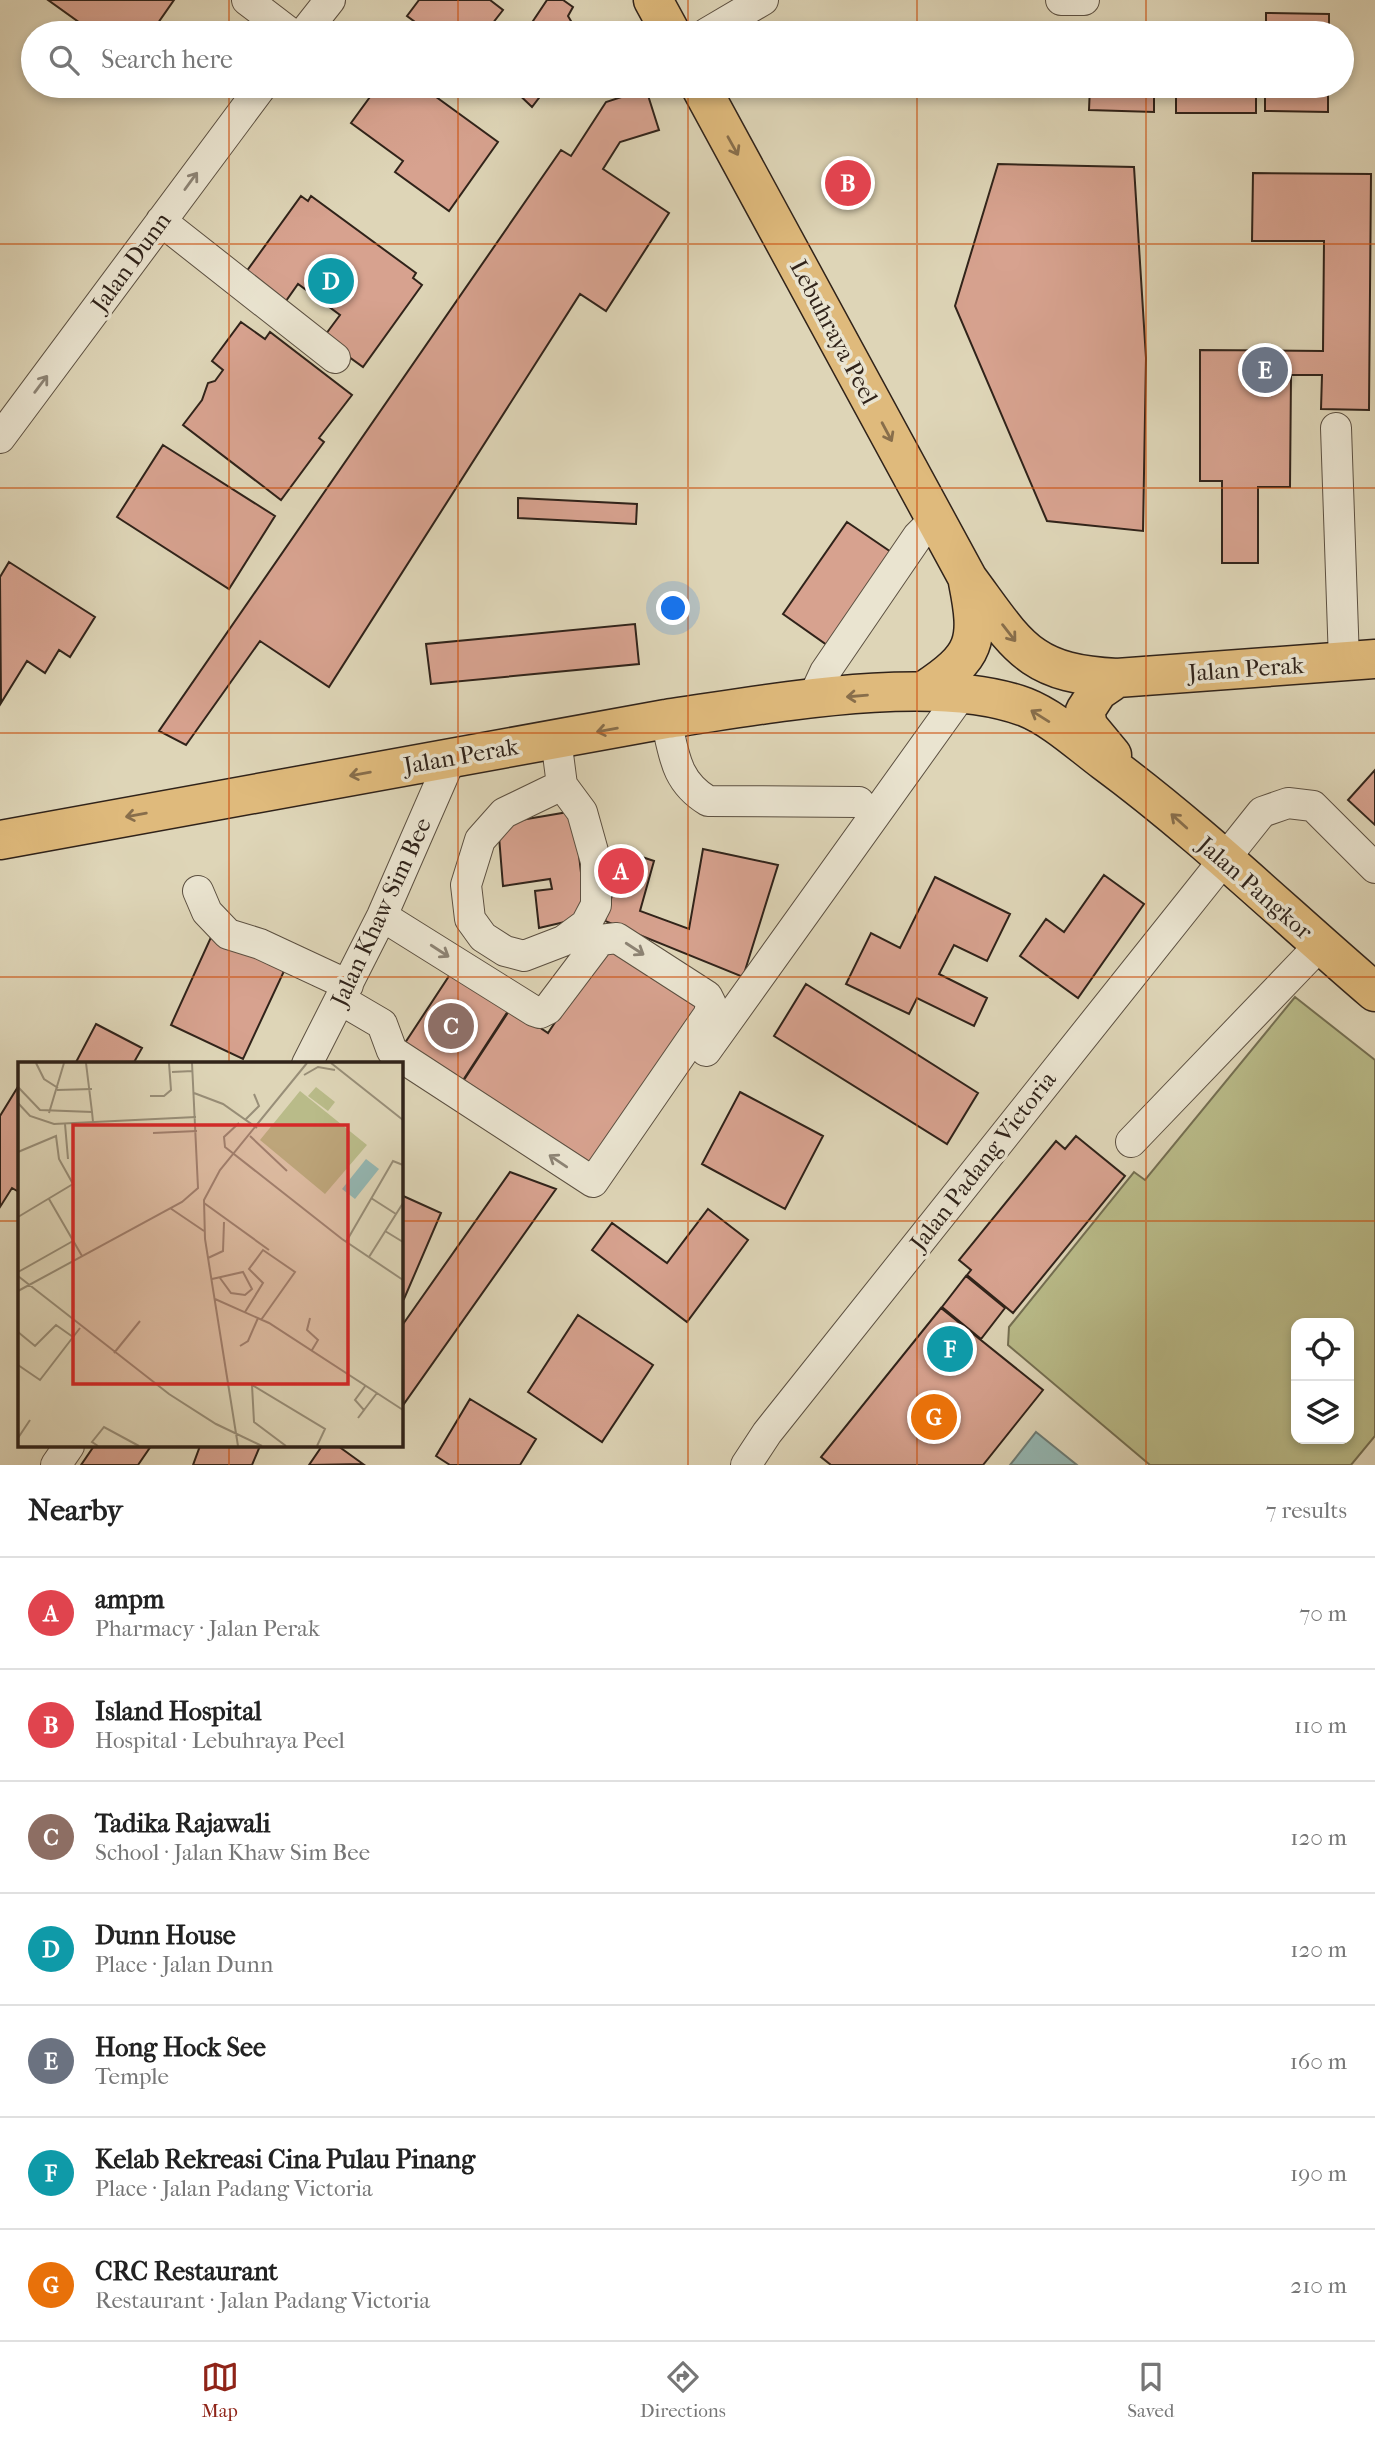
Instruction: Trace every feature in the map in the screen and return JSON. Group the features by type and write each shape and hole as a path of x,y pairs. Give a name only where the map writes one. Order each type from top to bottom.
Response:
{"main road":[{"path":"653,0 664,21"},
{"name":"Lebuhraya Peel","path":"707,98 968,579 1012,639 1040,664 1083,676 1117,678"},
{"name":"Lebuhraya Peel","path":"943,693 971,648 976,621 968,579"},
{"name":"Jalan Perak","path":"1117,678 1360,660"},
{"name":"Jalan Pangkor","path":"1117,678 1091,699 1085,720 1136,784"},
{"name":"Jalan Perak","path":"0,840 666,719 812,699 943,693"},
{"name":"Jalan Pangkor","path":"943,693 1027,708 1136,784 1321,944 1370,977"}],"street":[{"path":"248,0 275,21"},
{"path":"313,21 330,0"},
{"path":"1061,0 1084,0"},
{"path":"727,21 760,1"},
{"name":"Jalan Dunn","path":"0,438 253,98"},
{"path":"161,221 335,358"},
{"path":"1336,428 1360,660"},
{"path":"812,699 832,661 918,536 935,519"},
{"path":"608,1183 748,994 943,693"},
{"path":"666,719 675,760 690,790 708,801 859,802"},
{"path":"556,739 562,785 582,812 596,862 596,905 586,924 563,941 524,956 505,951 483,937 470,919 466,886 480,840 504,813 562,785"},
{"name":"Jalan Khaw Sim Bee","path":"308,1062 382,916 451,758"},
{"name":"Jalan Padang Victoria","path":"755,1462 767,1433 1262,812 1288,803 1313,806 1375,868"},
{"path":"198,891 206,912 228,934 261,944 344,992 382,1024 392,1051 593,1182 709,1014 711,1004 707,996 617,938 608,937 600,940 548,1009 540,1013 382,916"},
{"path":"1131,1142 1321,944"},
{"path":"56,1465 68,1448"}],"green space":[{"path":"1295,997 1375,1060 1375,1436 1351,1465 1150,1465 1008,1345 1009,1327 1134,1172 1145,1180"}],"water":[{"path":"1036,1432 1077,1465 1010,1465"}],"building":[{"path":"48,0 174,0 159,21 77,21"},
{"path":"419,0 490,0 503,10 494,21 414,21 407,16"},
{"path":"547,0 563,0 573,7 568,16 571,21 533,21"},
{"path":"1266,13 1329,14 1329,21 1266,21"},
{"path":"369,98 438,98 498,142 449,211 395,172 403,161 351,123"},
{"path":"523,98 539,98 532,107"},
{"path":"618,98 649,98 659,130 620,142 603,169 669,213 606,311 580,294 329,687 260,641 186,745 159,731 561,150 571,156 606,102"},
{"path":"1090,98 1154,98 1154,112 1089,110"},
{"path":"1176,98 1256,98 1256,113 1176,113"},
{"path":"1265,98 1328,98 1328,112 1265,111"},
{"path":"998,164 1134,167 1146,358 1143,531 1047,521 955,306"},
{"path":"1253,173 1371,174 1369,410 1321,409 1322,375 1291,375 1290,487 1258,487 1258,563 1222,563 1222,481 1200,481 1200,350 1323,351 1324,241 1252,241"},
{"path":"301,196 308,201 311,196 416,273 413,278 422,285 363,367 323,338 340,315 298,284 281,308 241,279"},
{"path":"241,322 265,339 270,332 352,395 319,438 324,442 281,500 183,425 202,400 208,383 215,381 223,370 212,361"},
{"path":"163,445 275,516 229,589 117,517"},
{"path":"518,498 637,504 636,524 518,518"},
{"path":"847,522 891,552 827,645 783,614"},
{"path":"9,562 95,617 70,657 59,650 45,673 27,661 1,703 0,577"},
{"path":"635,624 639,664 431,684 426,644"},
{"path":"1375,770 1375,825 1348,800"},
{"path":"574,811 586,917 539,928 535,891 552,889 550,879 503,886 498,824"},
{"path":"703,849 778,865 743,977 605,921 624,851 654,861 640,911 689,929"},
{"path":"1104,875 1144,904 1078,998 1020,956 1046,919 1064,932"},
{"path":"935,877 1010,914 987,961 954,945 939,974 987,998 974,1026 917,998 909,1014 846,984 871,933 900,948"},
{"path":"212,935 285,969 243,1059 171,1025"},
{"path":"605,946 706,1013 591,1173 460,1086 511,1008 548,1033"},
{"path":"451,973 508,1011 458,1088 401,1049"},
{"path":"806,984 978,1093 947,1144 774,1036"},
{"path":"96,1024 142,1048 134,1062 76,1062"},
{"path":"18,1087 18,1191 12,1188 0,1207 0,1116"},
{"path":"740,1092 823,1136 785,1209 702,1164"},
{"path":"1076,1136 1125,1176 1013,1313 967,1275 971,1270 959,1260 1056,1141 1065,1149"},
{"path":"510,1172 556,1189 402,1407 402,1326"},
{"path":"402,1195 441,1213 402,1298"},
{"path":"708,1209 748,1240 687,1322 592,1250 612,1223 667,1263"},
{"path":"966,1276 1005,1308 981,1339 942,1307"},
{"path":"941,1308 1043,1390 983,1465 831,1465 821,1457"},
{"path":"578,1315 653,1365 602,1442 528,1392"},
{"path":"470,1399 536,1439 520,1465 450,1465 436,1456"},
{"path":"93,1448 150,1448 138,1465 81,1465"},
{"path":"199,1448 259,1448 252,1465 193,1465"},
{"path":"321,1448 341,1448 363,1464 309,1465"}],"place":[{"name":"Island Hospital","path":"848,183"},
{"name":"Dunn House","path":"331,281"},
{"name":"Hong Hock See","path":"1265,370"},
{"name":"ampm","path":"621,871"},
{"name":"Tadika Rajawali","path":"451,1026"},
{"name":"Kelab Rekreasi Cina Pulau Pinang","path":"950,1349"},
{"name":"CRC Restaurant","path":"934,1417"}]}
